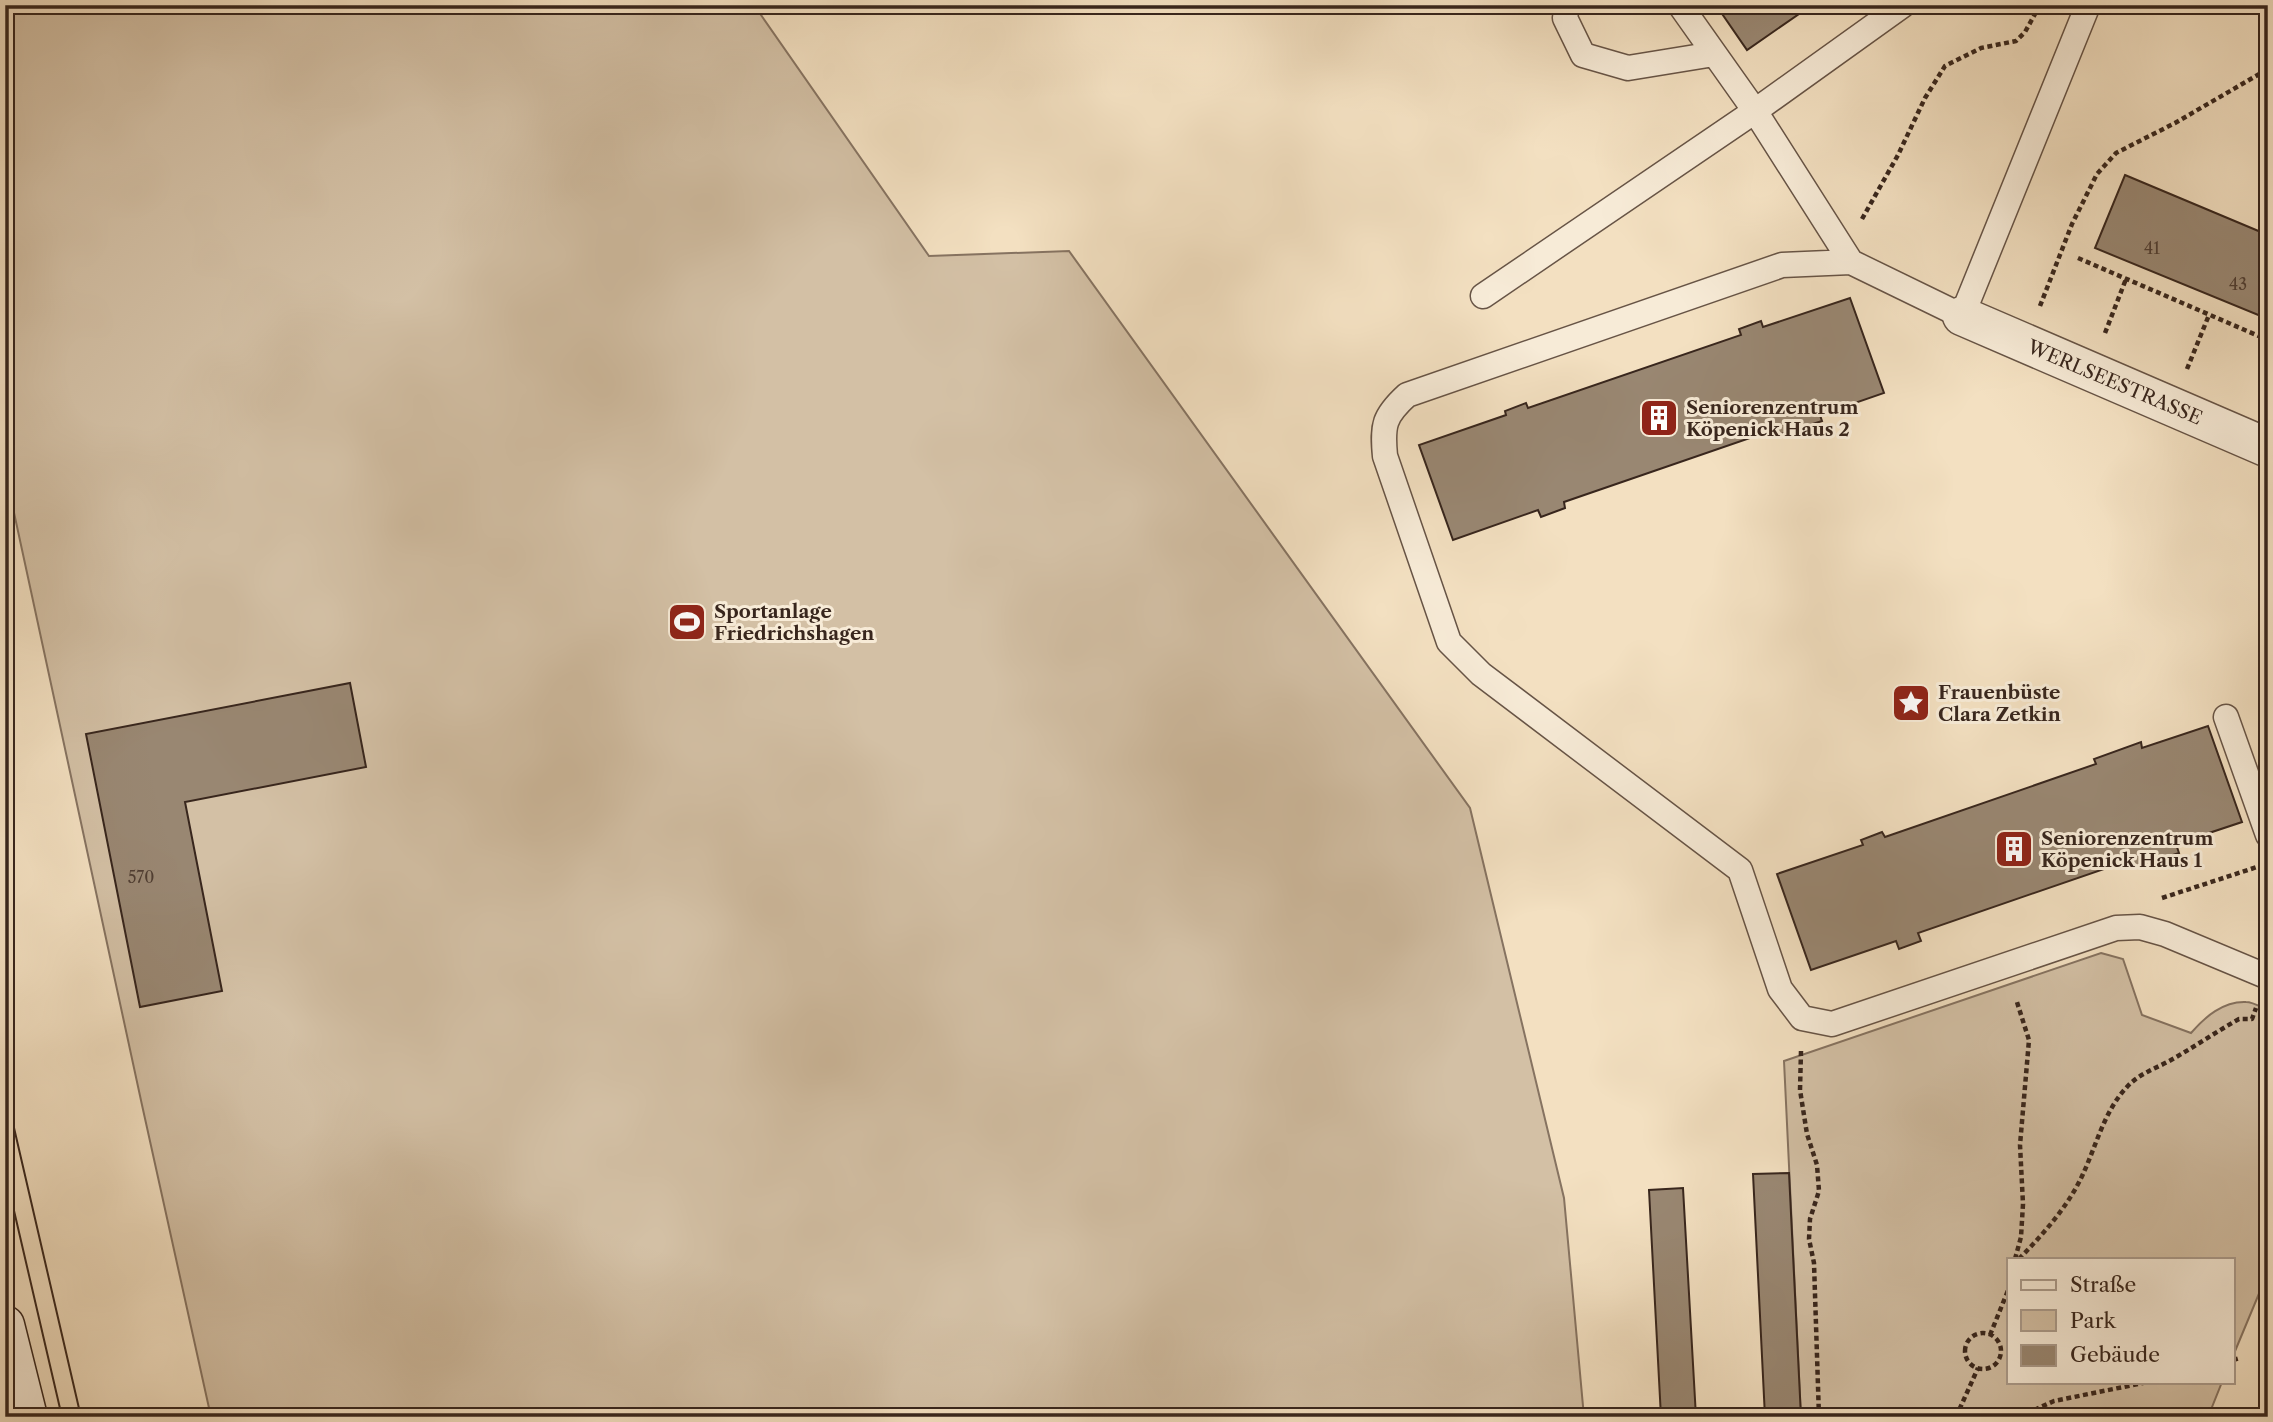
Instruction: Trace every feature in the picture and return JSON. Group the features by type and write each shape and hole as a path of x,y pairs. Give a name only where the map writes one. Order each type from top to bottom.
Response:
{"street":[{"name":"WERLSEESTRASSE","path":"1962,316 2268,448"},
{"path":"5,1325 27,1417"}],"lane":[{"path":"1567,5 1565,18 1583,55 1628,68 1714,54"},
{"path":"1680,5 1755,111 1845,253 1962,316 2088,5"},
{"path":"1483,296 1755,111 1903,5"},
{"path":"1845,253 1782,265 1407,395 1391,410 1383,433 1385,456 1449,642 1481,674 1740,870 1780,989 1802,1018 1832,1024 2116,928 2140,927 2165,934 2264,988"},
{"path":"2226,717 2268,835"}],"path":[{"path":"1845,253 1850,235 1872,203 1925,97 1945,66 1981,48 2016,41 2025,33 2040,5"},
{"path":"2038,310 2072,223 2097,174 2116,153 2175,123 2268,69"},
{"path":"2078,258 2268,340"},
{"path":"2103,339 2126,279"},
{"path":"2186,373 2209,315"},
{"path":"2150,902 2268,863"},
{"path":"2004,964 2029,1040 2020,1145 2023,1204 2017,1258"},
{"path":"2018,1258 2043,1234 2063,1209 2082,1176 2110,1112 2127,1086 2142,1074 2239,1018 2252,1019 2264,988"},
{"path":"1802,1018 1800,1090 1807,1134 1817,1165 1819,1191 1810,1219 1809,1239 1814,1263 1819,1417"},
{"path":"1990,1335 2007,1293"},
{"path":"1990,1335 1997,1339 2001,1348 1999,1360 1990,1368 1978,1368 1969,1362 1967,1345 1975,1336 1990,1335"},
{"path":"2234,1360 2240,1358"},
{"path":"1956,1417 1978,1368"},
{"path":"2019,1417 2054,1401 2138,1384"}],"green space":[{"name":"Sportanlage Friedrichshagen","path":"5,5 754,5 929,256 1069,251 1470,808 1564,1198 1584,1417 211,1417 5,471"},
{"path":"2101,953 2123,959 2142,1015 2191,1033 2208,1016 2230,1004 2249,1002 2268,1010 2268,1272 2234,1354 2234,1258 2007,1258 2007,1384 2221,1384 2208,1417 1801,1417 1784,1061"}],"building":[{"path":"1716,5 1812,5 1747,50"},
{"path":"2125,175 2268,235 2268,319 2095,248"},
{"name":"Seniorenzentrum Köpenick Haus 2","path":"1850,298 1884,393 1820,415 1822,421 1775,436 1773,430 1564,502 1565,508 1541,517 1538,510 1453,540 1419,445 1506,415 1505,411 1526,403 1528,408 1741,335 1739,329 1761,321 1763,327"},
{"path":"350,683 366,767 185,802 222,991 140,1007 86,734"},
{"name":"Seniorenzentrum Köpenick Haus 1","path":"2208,726 2242,822 2176,844 2179,853 2133,868 2130,860 1918,933 1921,941 1899,949 1896,941 1811,970 1777,874 1863,845 1861,840 1882,832 1885,837 2096,764 2094,759 2141,742 2142,748"},
{"path":"1789,1173 1801,1417 1765,1417 1753,1174"},
{"path":"1683,1188 1696,1417 1661,1417 1649,1190"}],"tram line":[{"path":"5,1089 81,1417"},
{"path":"5,1172 62,1417"}],"place":[{"name":"Seniorenzentrum Köpenick Haus 2","path":"1659,418"},
{"name":"Sportanlage Friedrichshagen","path":"687,622"},
{"name":"Frauenbüste Clara Zetkin","path":"1911,703"},
{"name":"Seniorenzentrum Köpenick Haus 1","path":"2014,849"}]}
